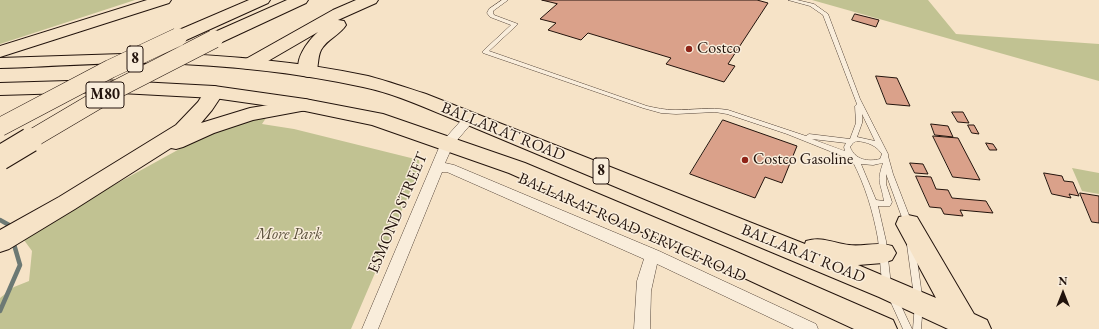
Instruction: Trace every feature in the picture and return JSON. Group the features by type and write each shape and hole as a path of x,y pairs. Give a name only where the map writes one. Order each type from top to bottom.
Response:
{"highway":[{"path":"0,52 163,0"},
{"name":"M80","path":"0,127 110,69 262,0"},
{"name":"M80","path":"0,158 111,92 214,39 300,0"},
{"path":"0,242 67,204 183,130 205,106 214,92 250,64 339,13 366,2"},
{"path":"308,71 308,58 314,46 327,32 366,2"},
{"path":"0,74 19,63 26,54 39,46 111,17"},
{"name":"BALLARAT ROAD","path":"0,63 153,58 209,60 308,71 367,82 419,98 470,118 888,289 918,316 970,326"},
{"name":"BALLARAT ROAD","path":"0,89 102,86 214,92 356,114 447,143 525,171 723,257 883,329"},
{"path":"115,173 172,144 229,120 257,113 305,105"},
{"path":"908,224 970,326"},
{"path":"736,227 850,256 883,253"}],"street":[{"name":"ESMOND STREET","path":"370,329 447,143 470,118"},
{"name":"BALLARAT ROAD SERVICE ROAD","path":"436,167 449,168 654,256 751,300 810,329"},
{"path":"642,329 645,276 648,264 654,256"}],"lane":[{"path":"505,0 491,10 490,13 492,16 515,24 485,52 645,107 673,112 715,110 728,112 789,132 854,157 874,163 883,161 885,157"},
{"path":"790,0 812,5 825,14 857,99 885,157 908,224 918,316"},
{"path":"857,99 859,123 852,140 847,147 867,182 881,236 888,289 908,329"},
{"path":"789,132 816,137 868,140 879,146 885,157 881,180 888,202 887,204 873,204"}],"green space":[{"path":"0,0 135,0 0,44"},
{"path":"812,0 928,0 956,34 1099,44 1099,81"},
{"name":"More Park","path":"266,118 262,124 294,129 419,160 420,168 351,329 0,329 0,298 14,287 29,281 32,251 21,236 185,146 238,122"},
{"path":"1072,168 1099,173 1099,194 1082,191"}],"building":[{"name":"Costco","path":"542,0 757,0 768,3 728,64 735,66 724,82 666,64 671,58 588,33 581,40 548,30 556,23 540,19 557,4"},
{"path":"855,14 879,20 876,27 852,20"},
{"path":"876,76 897,78 910,106 887,104"},
{"path":"952,112 963,112 969,123 958,122"},
{"name":"Costco Gasoline","path":"723,120 797,146 782,183 765,177 755,198 690,174"},
{"path":"931,124 948,126 953,137 935,135"},
{"path":"968,125 974,125 979,134 972,133"},
{"path":"933,136 958,138 980,180 953,177"},
{"path":"986,143 993,144 997,150 990,150"},
{"path":"910,163 923,164 928,174 915,173"},
{"path":"1044,173 1062,176 1064,181 1073,182 1079,196 1069,194 1071,198 1052,194"},
{"path":"916,176 931,177 936,189 948,190 952,198 986,201 993,213 960,210 963,216 944,214 941,208 930,207"},
{"path":"1080,193 1099,196 1099,223 1092,222"}],"waterway":[{"path":"0,220 9,225 10,230"},
{"path":"0,311 20,265 13,241"}],"place":[{"name":"Costco","path":"689,49"},
{"name":"Costco Gasoline","path":"745,160"}]}
